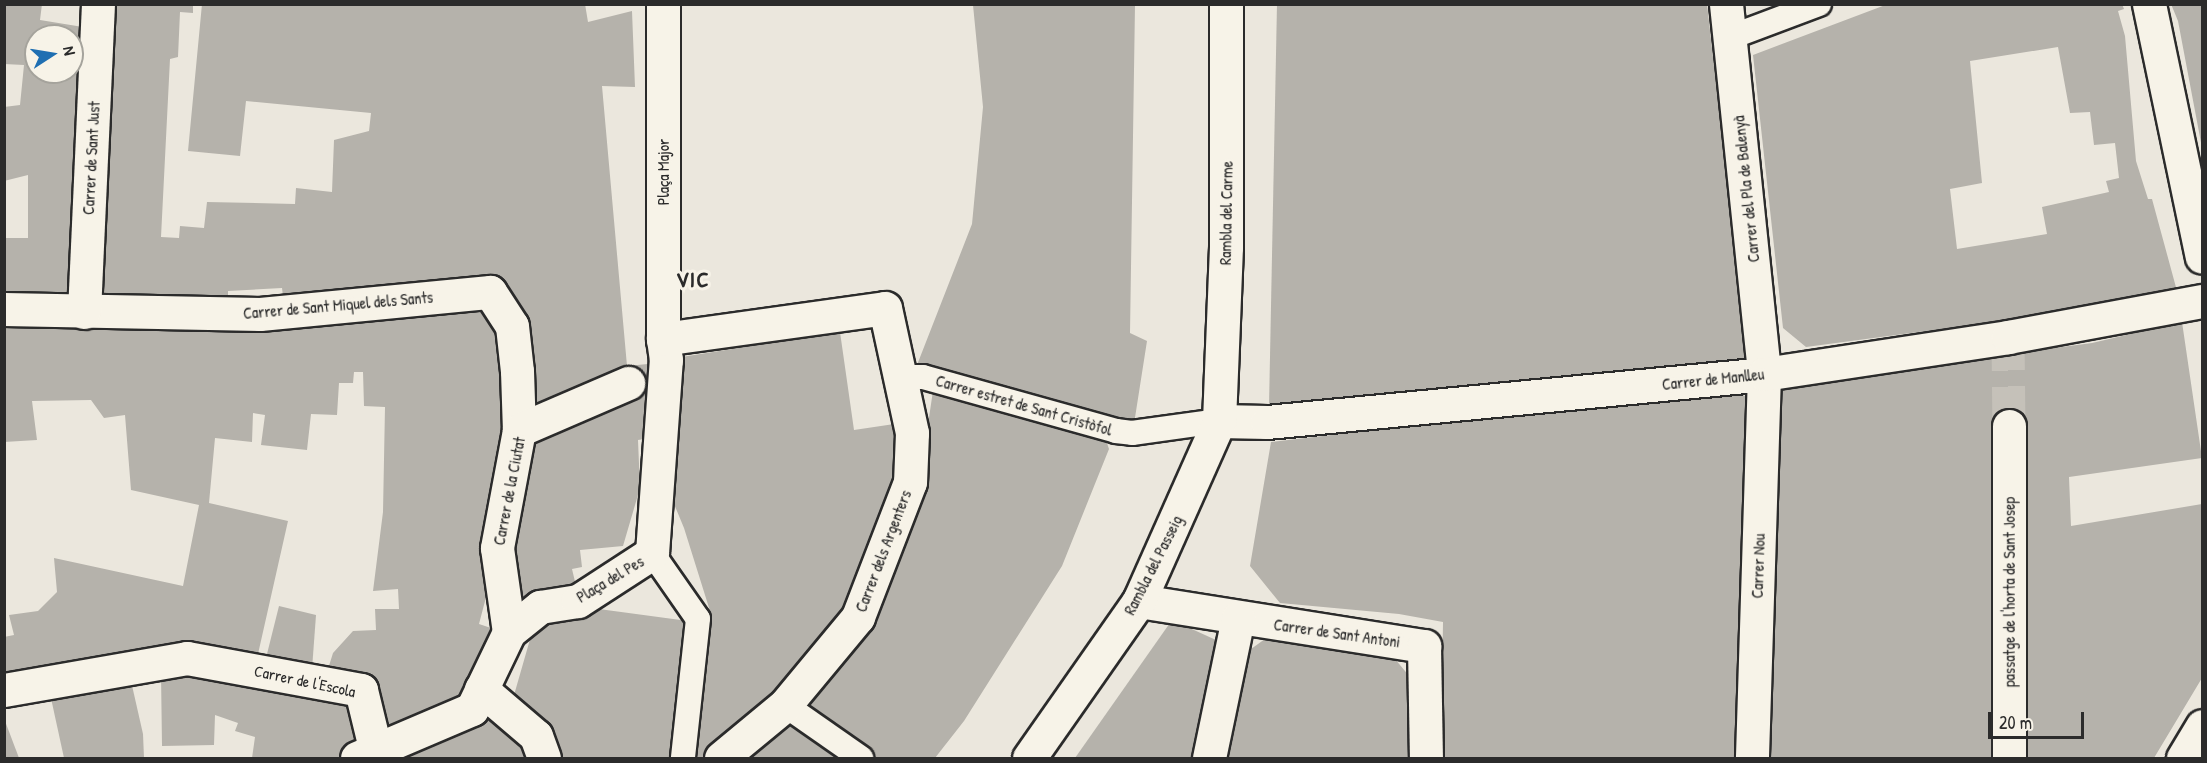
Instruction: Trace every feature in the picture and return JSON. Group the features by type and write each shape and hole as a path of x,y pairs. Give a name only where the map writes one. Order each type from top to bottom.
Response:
{"street":[{"name":"Carrer de Sant Just","path":"84,312 98,4"},
{"name":"Plaça Major","path":"663,4 665,379"},
{"name":"Rambla del Carme","path":"1219,422 1226,247 1226,4"},
{"name":"Carrer del Pla de Balenyà","path":"1726,4 1764,374"},
{"path":"1731,37 1820,4"},
{"path":"2149,4 2202,257"},
{"name":"Carrer de Sant Miquel dels Sants","path":"4,309 260,314 490,292 512,326 519,430"},
{"name":"Carrer de Manlleu","path":"1219,422 1267,422 1764,374 2007,337 2202,301"},
{"path":"663,339 885,308 899,368"},
{"name":"Carrer estret de Sant Cristòfol","path":"899,368 1116,431 1132,433 1219,422"},
{"name":"Carrer dels Argenters","path":"721,759 785,705 858,617 910,482 912,434 899,368"},
{"name":"Carrer Nou","path":"1752,759 1764,374"},
{"name":"Plaça del Pes","path":"509,632 540,607 578,601 652,553 665,379"},
{"name":"Carrer de la Ciutat","path":"509,632 497,548 519,430 628,383"},
{"name":"Rambla del Passeig","path":"1029,759 1139,601 1219,422"},
{"name":"passatge de l'horta de Sant Josep","path":"2009,426 2009,759"},
{"path":"652,553 698,619 683,759"},
{"name":"Carrer de Sant Antoni","path":"1139,601 1424,646 1426,759"},
{"path":"1209,759 1238,618"},
{"name":"Carrer de l'Escola","path":"4,690 187,658 361,690 366,753 472,709 509,632"},
{"path":"481,689 536,736 544,759"},
{"path":"785,705 861,759"},
{"path":"2183,759 2202,726"}],"building":[{"path":"4,4 42,4 40,20 64,24 24,24 24,65 4,64"},
{"path":"202,4 585,4 588,22 632,11 635,87 602,86 627,366 658,363 651,438 638,440 640,488 623,546 580,550 582,567 572,569 577,590 516,605 504,548 517,546 524,442 531,412 495,284 284,305 282,288 228,291 228,306 90,306 108,5 193,5 193,13 180,12 178,57 170,59 161,237 179,238 180,226 204,228 207,202 295,204 296,188 332,192 334,140 369,131 371,113 246,101 240,156 188,151"},
{"path":"1277,4 1707,4 1748,367 1269,407"},
{"path":"1888,4 2122,4 2124,9 2118,11 2125,36 2136,161 2148,199 2152,199 2177,291 1971,325 1806,347 1783,328 1753,55","holes":["2058,47 2070,113 2090,112 2094,145 2115,143 2119,178 2106,181 2109,192 2042,207 2047,234 1957,249 1950,189 1982,183 1970,61"]},
{"path":"2171,4 2202,4 2202,148 2178,21"},
{"path":"973,5 1135,5 1130,333 1147,341 1134,424 917,365 972,224 983,107"},
{"path":"84,27 89,28 76,303 4,300 4,238 28,238 28,175 4,181 4,107 20,105 24,65 24,84 84,84"},
{"path":"492,298 509,358 490,582 479,624 497,630 467,694 378,737 328,669 333,653 353,631 376,630 375,609 399,609 398,589 373,591 383,512 385,407 364,406 363,372 354,372 353,383 339,383 337,415 311,414 307,450 261,445 265,415 253,413 252,442 215,438 209,503 288,521 258,654 179,645 4,679 4,637 14,635 9,615 38,611 57,592 54,558 183,586 199,505 131,490 125,415 104,418 91,400 32,401 37,440 4,442 4,317"},
{"path":"2182,322 2202,458 2069,477 2071,526 2202,504 2202,678 2154,758 1768,758 1781,385 2092,343"},
{"path":"840,332 854,430 901,423 904,474 850,615 804,677 708,758 688,758 710,611 684,528 662,475 675,358"},
{"path":"934,384 1105,437 1109,449 1062,566 964,721 935,758 870,758 795,702 847,643 927,431"},
{"path":"1734,388 1750,400 1739,758 1441,758 1443,622 1399,614 1280,603 1250,566 1271,442"},
{"path":"279,606 316,615 312,669 266,658"},
{"path":"584,607 688,621 675,758 369,758 473,723 508,716 537,615"},
{"path":"1172,620 1216,640 1191,758 1075,758"},
{"path":"1276,631 1390,653 1410,677 1408,758 1224,758 1244,654"},
{"path":"235,673 356,698 367,748 344,758 252,758 255,737 235,731 238,723 215,715 214,745 162,746 161,674"},
{"path":"131,681 143,734 144,758 64,758 49,689"},
{"path":"786,716 846,758 734,758"},
{"path":"5,721 19,758 4,758"}],"tunnel":[{"path":"2008,337 2009,426"}],"district":[{"name":"VIC","path":"693,280"}]}
